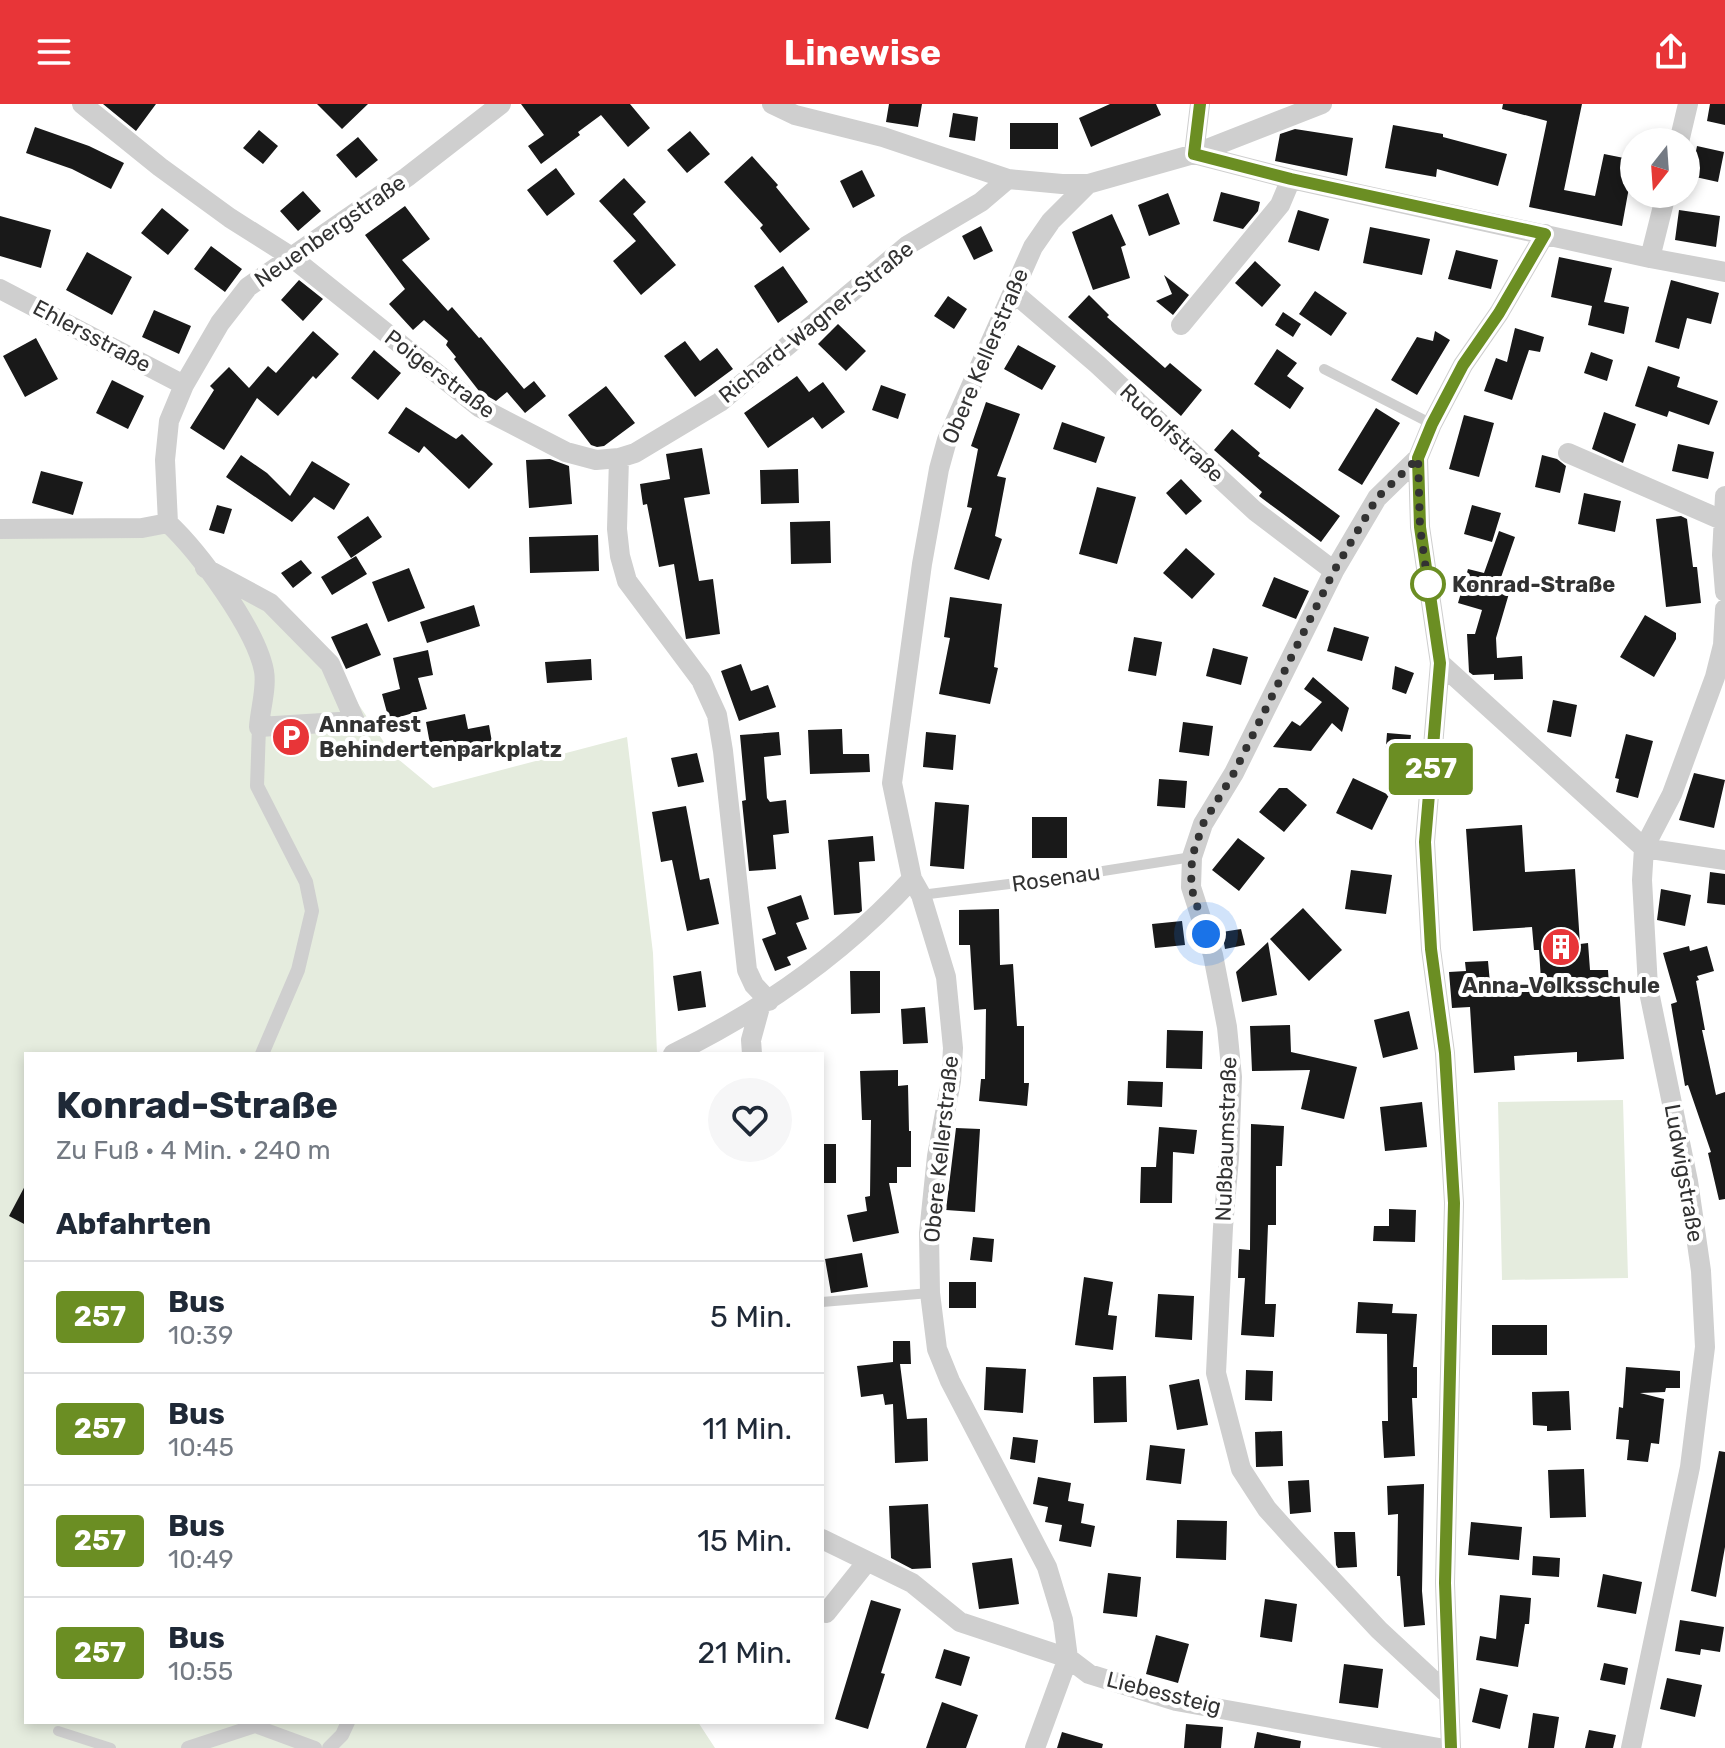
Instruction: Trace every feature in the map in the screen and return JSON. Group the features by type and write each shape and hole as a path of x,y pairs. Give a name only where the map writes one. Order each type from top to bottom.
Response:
{"street":[{"name":"Poigerstraße","path":"82,104 160,167 230,218 290,256 479,407 566,452 596,460 619,458"},
{"name":"Neuenbergstraße","path":"168,523 165,460 169,421 184,385 220,323 248,287 407,177 501,104"},
{"path":"772,104 795,115 883,137 1008,179 1088,184 1194,154 1322,104"},
{"path":"1682,128 1688,104"},
{"path":"1194,154 1198,105"},
{"path":"1194,154 1291,179 1725,272"},
{"name":"Richard-Wagner-Straße","path":"619,458 635,453 720,402 908,245 981,202 1008,179"},
{"path":"1181,325 1280,205 1291,179"},
{"name":"Obere Kellerstraße","path":"1068,1658 1063,1620 1047,1567 950,1381 937,1349 930,1293 929,1233 953,1048 946,977 916,887 892,783 924,550 947,440 1033,247 1051,221 1088,184"},
{"path":"1650,258 1662,208"},
{"name":"Nußbaumstraße","path":"1449,1695 1379,1630 1293,1538 1267,1509 1241,1469 1216,1373 1232,1077 1227,1027 1213,955 1191,887 1192,857 1203,824 1234,773 1334,571 1377,498 1418,458 1463,365 1499,313 1545,234"},
{"name":"Ehlersstraße","path":"0,289 184,385"},
{"name":"Rudolfstraße","path":"1013,292 1097,364 1255,511 1334,571"},
{"path":"1568,453 1722,520"},
{"path":"619,458 617,529 627,581 687,657 717,715 747,970 765,1004"},
{"path":"1418,458 1420,527 1440,663 1425,842 1431,949 1445,1053 1454,1203 1446,1486 1451,1748"},
{"path":"1725,496 1722,520 1725,592"},
{"path":"0,529 142,528 168,523 187,541 242,617 264,673 257,786 306,882 312,911 298,970 263,1052"},
{"path":"205,568 270,603 310,643 330,664 355,721 259,727"},
{"name":"Ludwigstraße","path":"1631,1748 1690,1467 1705,1347 1701,1271 1688,1181 1648,987 1642,880 1644,848 1672,794 1715,677 1723,645 1725,609"},
{"path":"1440,663 1644,848 1725,860"},
{"path":"677,1052 765,1004 812,971 916,887"},
{"path":"752,1052 751,1040 765,1004"},
{"name":"Liebessteig","path":"824,1540 912,1583 960,1622 1068,1658 1089,1674 1176,1701 1439,1748"},
{"path":"826,1613 866,1563"},
{"path":"1035,1748 1068,1658"},
{"path":"188,1748 254,1724 315,1748"},
{"path":"329,1748 342,1735 347,1724"}],"lane":[{"path":"1324,369 1432,424"},
{"name":"Rosenau","path":"916,887 1065,877 1192,857"},
{"path":"824,1302 930,1293"},
{"path":"58,1731 111,1748"}],"shaded area":[{"path":"168,531 321,649 392,754 433,788 627,737 653,953 657,1052 24,1052 24,1724 699,1724 715,1748 0,1748 0,537"},
{"path":"1623,1100 1628,1278 1502,1280 1498,1102"}],"building":[{"path":"103,104 156,104 136,131"},
{"path":"317,104 368,104 342,129"},
{"path":"521,104 630,104 650,128 628,147 601,115 541,164 528,146 544,135"},
{"path":"889,104 922,104 918,127 886,122"},
{"path":"1110,104 1156,104 1161,115 1091,147 1079,118"},
{"path":"1503,104 1582,104 1564,190 1595,196 1604,154 1620,157 1620,208 1625,208 1622,226 1529,207 1547,121 1502,109"},
{"path":"1710,104 1725,104 1725,125 1707,121"},
{"path":"953,113 978,117 975,141 949,137"},
{"path":"1010,123 1058,123 1058,149 1010,149"},
{"path":"1393,125 1443,134 1443,137 1507,154 1498,186 1437,169 1436,177 1385,168"},
{"path":"35,127 89,146 124,163 111,189 72,169 26,153"},
{"path":"1295,129 1353,138 1347,176 1275,161 1280,134"},
{"path":"259,130 278,146 263,164 243,148"},
{"path":"690,131 710,154 687,173 667,150"},
{"path":"358,137 378,160 356,178 336,155"},
{"path":"1700,147 1724,152 1718,182 1700,178"},
{"path":"752,156 810,229 780,253 760,228 763,225 724,182"},
{"path":"556,168 575,194 547,216 527,190"},
{"path":"862,170 875,196 853,208 840,181"},
{"path":"624,178 646,202 633,214 676,265 641,295 613,261 636,241 599,201"},
{"path":"303,191 321,211 298,231 280,211"},
{"path":"1221,192 1260,202 1258,211 1243,229 1213,221"},
{"path":"1168,193 1180,224 1149,236 1138,205"},
{"path":"405,206 430,239 402,260 448,311 452,307 481,337 524,389 534,381 546,396 525,413 507,392 496,401 479,391 454,359 456,357 446,345 448,341 424,320 413,330 389,304 405,289 365,235"},
{"path":"162,208 189,230 168,255 141,233"},
{"path":"1298,210 1329,219 1319,251 1288,242"},
{"path":"1679,210 1720,216 1716,247 1675,240"},
{"path":"1112,214 1126,245 1121,247 1130,278 1093,290 1072,232"},
{"path":"0,216 51,230 41,268 0,256"},
{"path":"981,226 993,251 974,260 962,236"},
{"path":"1370,227 1430,239 1422,275 1363,263"},
{"path":"211,246 242,269 225,292 194,269"},
{"path":"1456,250 1498,260 1491,289 1448,279"},
{"path":"87,252 132,277 112,315 66,290"},
{"path":"1559,257 1612,268 1604,302 1629,307 1624,334 1588,325 1592,306 1551,297"},
{"path":"1255,261 1281,285 1262,307 1235,283"},
{"path":"783,266 808,302 778,323 754,286"},
{"path":"1164,275 1189,295 1173,315 1156,301 1172,294"},
{"path":"299,280 323,299 303,321 281,300"},
{"path":"1671,280 1719,293 1711,324 1687,318 1679,349 1655,342"},
{"path":"1315,291 1347,313 1331,336 1299,314"},
{"path":"1089,295 1109,315 1107,317 1165,368 1170,363 1202,390 1181,416 1068,317"},
{"path":"948,296 967,309 954,329 934,316"},
{"path":"154,310 191,326 179,354 142,337"},
{"path":"1283,312 1301,324 1293,337 1275,325"},
{"path":"838,324 866,351 846,371 818,344"},
{"path":"1515,328 1544,337 1540,352 1529,350 1512,400 1484,391 1496,358 1507,362"},
{"path":"313,331 339,354 316,379 313,376 278,416 257,398 224,450 190,428 214,390 210,386 229,367 249,388 268,366 276,373"},
{"path":"1435,331 1450,340 1417,395 1391,380 1417,337 1433,341"},
{"path":"36,338 58,379 25,397 3,356"},
{"path":"685,341 700,361 717,348 733,369 695,397 664,356"},
{"path":"1018,345 1056,366 1042,390 1004,369"},
{"path":"1277,349 1297,363 1287,376 1304,388 1290,409 1254,384"},
{"path":"374,350 401,373 378,400 351,378"},
{"path":"1591,352 1613,360 1607,381 1584,373"},
{"path":"1648,366 1680,377 1677,387 1718,401 1709,425 1669,411 1667,417 1635,406"},
{"path":"797,376 809,392 823,382 845,412 822,429 813,417 768,448 744,413"},
{"path":"112,380 144,396 128,429 96,413"},
{"path":"881,385 906,394 898,419 872,410"},
{"path":"606,386 635,423 604,446 597,447 591,445 568,415"},
{"path":"986,402 1020,414 997,476 1006,478 995,536 1002,539 989,580 954,569 972,508 967,507 978,449 971,446"},
{"path":"406,407 456,439 462,434 493,464 469,489 424,446 419,453 388,433"},
{"path":"1376,408 1400,423 1362,485 1338,470"},
{"path":"1604,412 1636,424 1623,463 1592,449"},
{"path":"1464,415 1494,423 1479,477 1449,469"},
{"path":"1062,422 1105,437 1096,463 1053,449"},
{"path":"1232,429 1260,453 1258,456 1340,516 1321,542 1259,496 1262,492 1214,450"},
{"path":"1678,444 1714,452 1708,479 1672,471"},
{"path":"702,448 710,494 684,498 699,581 713,579 720,634 686,639 674,564 659,567 640,484 670,479 666,454"},
{"path":"241,455 267,473 290,496 312,461 350,484 334,510 314,497 292,522 226,477"},
{"path":"1542,455 1557,459 1566,466 1560,493 1535,487"},
{"path":"550,459 569,466 572,504 529,508 526,460"},
{"path":"798,469 799,503 761,504 760,470"},
{"path":"41,471 83,482 73,515 32,503"},
{"path":"1181,479 1202,501 1186,515 1166,493"},
{"path":"1097,487 1136,497 1117,564 1079,554"},
{"path":"1584,493 1621,501 1615,532 1578,524"},
{"path":"217,505 232,509 224,534 209,530"},
{"path":"1472,505 1501,513 1492,542 1464,534"},
{"path":"368,516 382,537 351,558 337,537"},
{"path":"1681,516 1687,519 1701,603 1666,607 1656,519"},
{"path":"830,521 831,563 791,564 790,522"},
{"path":"1499,531 1515,537 1498,586 1510,590 1496,638 1497,658 1522,656 1523,679 1494,680 1494,674 1473,675 1469,672 1467,634 1475,634 1482,610 1458,603 1468,569 1484,573"},
{"path":"598,535 599,571 530,573 529,537"},
{"path":"1186,548 1215,574 1192,599 1163,573"},
{"path":"356,556 367,574 332,595 321,577"},
{"path":"301,560 312,573 293,588 281,573"},
{"path":"409,568 425,608 388,622 372,582"},
{"path":"1274,577 1309,591 1296,619 1262,606"},
{"path":"950,597 1002,604 994,667 998,668 990,704 939,694 950,638 944,637"},
{"path":"474,605 480,626 427,643 420,622"},
{"path":"1645,615 1676,633 1676,639 1654,677 1620,657"},
{"path":"367,623 381,655 346,669 331,637"},
{"path":"1334,627 1369,637 1362,661 1327,651"},
{"path":"1134,637 1162,642 1156,676 1128,671"},
{"path":"1213,648 1248,657 1241,685 1206,676"},
{"path":"428,650 433,675 418,678 427,709 389,720 382,694 400,689 393,658"},
{"path":"591,659 592,680 547,683 545,662"},
{"path":"741,664 751,691 768,685 776,707 739,721 721,671"},
{"path":"1395,666 1414,673 1406,694 1392,689"},
{"path":"1313,677 1349,708 1342,732 1332,723 1311,751 1273,747 1292,721 1300,726 1322,702 1304,689"},
{"path":"1553,700 1577,705 1571,737 1547,732"},
{"path":"465,714 468,729 489,725 493,748 455,755 453,740 430,744 426,722"},
{"path":"1183,722 1213,726 1209,756 1179,752"},
{"path":"842,729 843,754 869,754 870,772 810,774 808,730"},
{"path":"779,732 781,755 764,757 767,798 770,802 786,800 789,833 773,835 776,869 749,871 740,735"},
{"path":"926,732 956,735 953,770 923,767"},
{"path":"1387,733 1411,735 1408,761 1385,758"},
{"path":"1626,734 1653,741 1638,798 1616,792 1619,779 1615,778"},
{"path":"697,753 704,782 678,787 671,758"},
{"path":"1694,773 1725,780 1714,828 1679,820"},
{"path":"1353,778 1389,795 1372,830 1336,813"},
{"path":"1159,779 1187,781 1185,808 1157,806"},
{"path":"1279,788 1287,788 1307,805 1284,832 1259,812"},
{"path":"935,802 969,805 964,869 930,866"},
{"path":"686,806 700,880 709,878 719,924 687,931 672,860 661,862 652,812"},
{"path":"1032,817 1067,817 1067,858 1032,858"},
{"name":"Anna-Volksschule","path":"1522,825 1525,872 1575,869 1580,944 1588,943 1590,970 1608,970 1609,986 1619,985 1624,1059 1577,1062 1577,1052 1514,1056 1515,1070 1474,1073 1470,1007 1452,1008 1449,972 1466,971 1465,962 1488,961 1490,983 1541,980 1539,950 1534,950 1532,927 1473,931 1466,829"},
{"path":"873,836 875,861 859,862 862,911 834,915 828,840"},
{"path":"1238,838 1265,858 1239,891 1212,870"},
{"path":"1351,870 1392,875 1386,914 1345,909"},
{"path":"1710,872 1725,874 1725,905 1707,903"},
{"path":"1661,889 1691,895 1685,926 1657,920"},
{"path":"801,895 809,919 796,923 807,949 787,957 791,965 775,971 762,939 776,934 767,907"},
{"path":"1303,908 1342,950 1309,981 1270,939"},
{"path":"999,909 1000,965 1013,964 1017,1026 1024,1026 1024,1083 1029,1083 1027,1106 979,1101 981,1079 985,1079 986,1009 974,1010 970,945 959,945 959,910"},
{"path":"1182,921 1185,945 1155,948 1152,924"},
{"path":"1241,929 1245,945 1225,949 1222,932"},
{"path":"1268,942 1277,995 1242,1002 1236,972"},
{"path":"1689,946 1690,951 1707,946 1714,971 1697,976 1699,980 1696,981 1705,1030 1702,1030 1716,1095 1725,1092 1725,1199 1719,1200 1708,1153 1711,1152 1688,1085 1685,1086 1671,1004 1677,1002 1663,953"},
{"path":"701,971 706,1007 678,1011 673,976"},
{"path":"850,971 880,971 880,1013 851,1014"},
{"path":"925,1007 928,1043 903,1044 901,1009"},
{"path":"1409,1011 1418,1049 1383,1058 1374,1020"},
{"path":"1290,1025 1291,1052 1357,1067 1344,1119 1301,1109 1310,1070 1252,1071 1250,1026"},
{"path":"1167,1030 1203,1031 1202,1069 1166,1068"},
{"path":"898,1070 898,1086 908,1085 911,1131 911,1167 897,1167 897,1183 889,1183 899,1233 853,1242 847,1215 867,1211 865,1197 870,1196 871,1120 862,1120 860,1071"},
{"path":"1128,1081 1163,1082 1162,1107 1127,1105"},
{"path":"1422,1102 1427,1147 1385,1151 1380,1107"},
{"path":"1251,1124 1284,1126 1282,1166 1276,1166 1276,1225 1268,1225 1265,1304 1276,1304 1274,1337 1241,1335 1245,1278 1238,1278 1239,1249 1250,1250"},
{"path":"1159,1127 1197,1130 1194,1154 1173,1152 1172,1203 1140,1203 1141,1167 1156,1167"},
{"path":"956,1128 980,1129 975,1212 946,1210"},
{"path":"824,1144 836,1144 836,1183 824,1183"},
{"path":"24,1188 24,1224 9,1216"},
{"path":"1389,1209 1416,1210 1415,1242 1373,1241 1374,1226 1389,1226"},
{"path":"973,1237 994,1239 992,1262 970,1260"},
{"path":"862,1253 868,1287 831,1293 825,1259"},
{"path":"1084,1277 1113,1282 1108,1315 1117,1316 1113,1350 1075,1345"},
{"path":"949,1282 976,1282 976,1308 949,1308"},
{"path":"1158,1294 1194,1296 1192,1340 1155,1337"},
{"path":"1358,1302 1393,1304 1392,1313 1417,1314 1413,1367 1417,1367 1417,1398 1412,1398 1415,1456 1384,1458 1382,1421 1388,1421 1387,1334 1356,1333"},
{"path":"1492,1325 1547,1325 1547,1355 1492,1355"},
{"path":"893,1341 910,1341 911,1364 900,1364 907,1419 927,1418 928,1461 895,1463 893,1404 885,1405 883,1394 861,1397 857,1366 893,1362"},
{"path":"986,1367 1026,1369 1023,1413 984,1410"},
{"path":"1626,1367 1680,1371 1680,1388 1640,1393 1664,1399 1659,1444 1651,1443 1648,1462 1627,1460 1629,1440 1616,1439 1619,1407 1623,1408"},
{"path":"1246,1370 1273,1371 1272,1401 1245,1400"},
{"path":"1126,1376 1127,1422 1094,1423 1093,1377"},
{"path":"1199,1379 1208,1425 1177,1430 1169,1385"},
{"path":"1569,1391 1571,1430 1547,1431 1547,1426 1533,1425 1532,1392"},
{"path":"1282,1431 1283,1466 1256,1467 1255,1432"},
{"path":"1013,1437 1038,1440 1035,1463 1010,1459"},
{"path":"1150,1445 1185,1449 1181,1484 1146,1480"},
{"path":"1719,1451 1725,1452 1725,1547 1716,1597 1691,1591"},
{"path":"1584,1469 1586,1517 1550,1518 1548,1470"},
{"path":"1038,1477 1071,1483 1068,1501 1084,1504 1081,1523 1095,1526 1091,1547 1059,1541 1062,1525 1045,1522 1048,1507 1033,1504"},
{"path":"1309,1480 1311,1512 1290,1514 1288,1481"},
{"path":"1424,1484 1422,1591 1425,1625 1404,1627 1400,1576 1397,1576 1398,1514 1388,1515 1387,1486"},
{"path":"928,1504 931,1568 912,1569 891,1558 889,1506"},
{"path":"1177,1520 1227,1521 1226,1560 1176,1558"},
{"path":"1471,1522 1522,1527 1519,1560 1468,1555"},
{"path":"1334,1532 1355,1532 1357,1567 1338,1568 1336,1565"},
{"path":"1533,1556 1560,1558 1559,1577 1532,1575"},
{"path":"1012,1558 1019,1604 979,1609 972,1563"},
{"path":"1108,1573 1141,1577 1137,1617 1103,1613"},
{"path":"1603,1574 1642,1582 1636,1614 1597,1607"},
{"path":"1500,1595 1531,1598 1529,1624 1525,1624 1518,1667 1476,1660 1480,1636 1496,1639"},
{"path":"1265,1599 1297,1604 1292,1642 1260,1637"},
{"path":"871,1600 901,1609 868,1729 835,1719"},
{"path":"1680,1620 1724,1627 1720,1652 1701,1649 1700,1655 1675,1651"},
{"path":"1156,1635 1189,1644 1178,1683 1146,1674"},
{"path":"944,1649 970,1657 961,1686 935,1678"},
{"path":"1604,1663 1628,1668 1625,1685 1600,1680"},
{"path":"1344,1664 1383,1669 1378,1708 1339,1703"},
{"path":"1667,1678 1702,1685 1695,1717 1660,1709"},
{"path":"1480,1688 1508,1695 1500,1729 1472,1722"},
{"path":"942,1702 978,1715 966,1748 926,1748"},
{"path":"1533,1713 1559,1717 1554,1748 1528,1748"},
{"path":"1186,1724 1223,1727 1221,1748 1184,1748"},
{"path":"1589,1730 1616,1735 1613,1748 1585,1748"},
{"path":"1062,1732 1103,1744 1102,1748 1057,1748"},
{"path":"1257,1732 1301,1741 1300,1748 1254,1748"}],"bus line":[{"name":"257","path":"1200,104 1194,154 1291,179 1545,234 1499,313 1463,365 1418,458 1420,527 1440,663 1425,842 1431,949 1445,1053 1454,1203 1445,1583 1451,1748"}],"place":[{"name":"Konrad-Straße","path":"1428,584"},
{"name":"Annafest Behindertenparkplatz","path":"291,737"},
{"name":"Anna-Volksschule","path":"1561,947"}],"route":[{"path":"1206,934 1191,887 1192,857 1203,824 1234,773 1334,571 1377,498 1418,458 1420,527 1428,584"}]}
